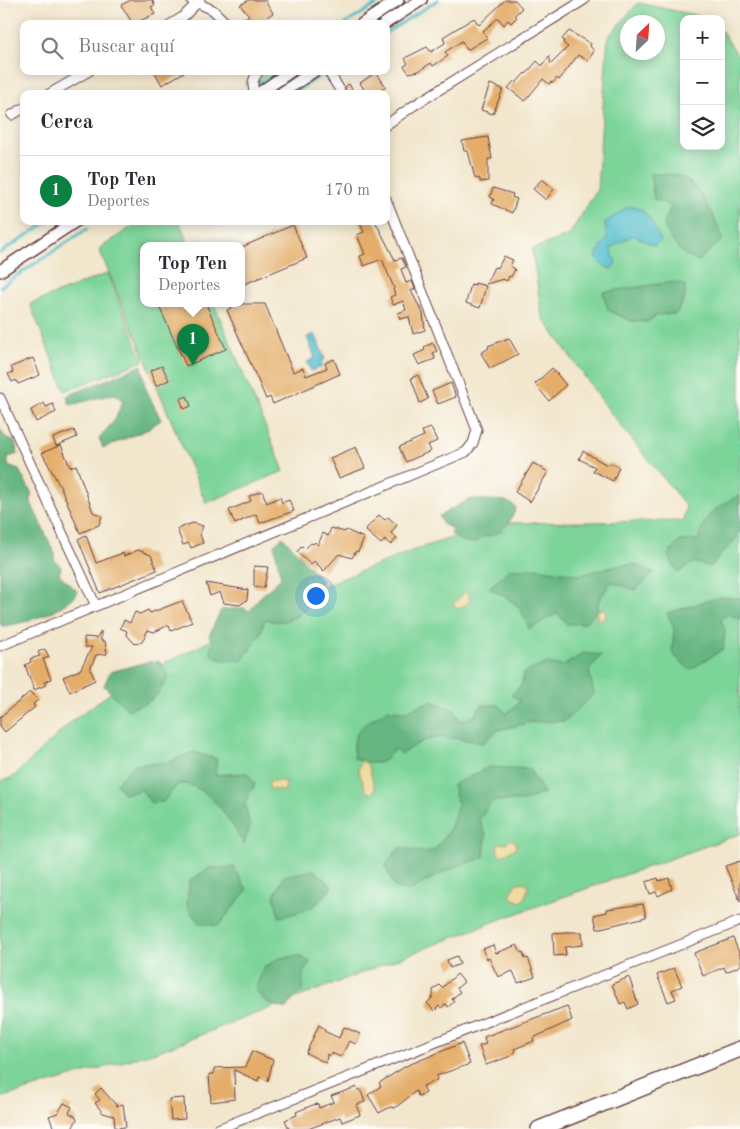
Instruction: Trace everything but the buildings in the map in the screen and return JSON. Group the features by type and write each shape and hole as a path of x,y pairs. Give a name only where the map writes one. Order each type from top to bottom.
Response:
{"highway":[{"path":"539,1129 740,1049"}],"main road":[{"path":"368,20 398,0"},
{"path":"390,20 421,0"},
{"path":"262,90 285,75"},
{"path":"286,90 308,75"},
{"path":"0,270 70,225"}],"street":[{"path":"390,122 584,0"},
{"path":"178,20 183,17 196,1 213,10 223,20"},
{"path":"56,90 81,75"},
{"path":"254,90 252,86 256,75"},
{"path":"331,75 340,90"},
{"path":"12,115 20,110"},
{"path":"0,646 466,452 473,443 477,430 390,209"},
{"path":"0,398 96,606"},
{"path":"218,1129 740,921"}],"green space":[{"path":"638,3 695,15 680,15 680,150 725,150 725,36 740,59 740,834 501,919 159,1051 0,1098 0,782 13,777 72,721 120,686 303,594 417,549 498,523 683,521 686,506 613,416 542,317 532,249 569,235 597,190 608,37 620,23 620,60 665,60 665,15 627,15"},
{"path":"262,75 278,75 261,87 256,83"},
{"path":"650,174 667,174 682,177 695,187 712,214 723,239 698,261 681,251 670,237 664,224 671,206 654,199"},
{"path":"134,225 181,225 187,242 140,242 140,307 215,307 284,471 206,503 99,249"},
{"path":"108,273 143,361 65,391 30,304"},
{"path":"673,282 685,285 685,298 676,314 657,315 647,322 631,321 608,310 603,292"},
{"path":"142,365 145,387 161,420 146,430 103,448 99,438 115,420 123,401 114,394 70,405 67,396"},
{"path":"0,429 5,437 15,442 18,454 8,457 8,466 19,470 31,492 31,503 55,554 54,559 61,567 59,574 78,592 72,599 54,611 22,623 2,626 0,624"},
{"path":"740,495 740,534 710,567 694,562 678,573 668,555 680,541 698,540 708,517 718,507"},
{"path":"470,499 506,501 516,507 512,518 504,528 495,534 484,536 472,543 451,534 452,529 443,524 439,516"},
{"path":"283,537 321,580 319,596 301,613 288,620 273,621 265,619 260,635 243,660 233,661 215,657 209,650 214,643 209,636 221,610 243,608 250,611 259,598 281,578 274,544"},
{"path":"634,564 654,572 636,590 611,582 599,600 597,611 585,623 567,624 557,613 529,629 519,608 489,588 510,569 536,568 581,575 610,567"},
{"path":"720,597 740,598 740,619 728,614 721,619 725,631 723,649 690,670 672,653 674,628 667,613"},
{"path":"584,653 601,655 589,670 594,694 565,721 532,722 498,730 483,743 450,738 423,741 402,754 394,749 386,759 377,763 354,758 357,733 367,723 389,709 404,712 430,701 453,709 461,721 474,716 482,705 499,705 506,714 520,701 511,695 522,684 523,673 548,663 563,666"},
{"path":"159,661 169,675 157,695 144,704 128,710 104,686 110,672 147,662"},
{"path":"193,752 217,759 215,775 247,773 255,784 245,803 250,827 244,844 225,814 209,796 199,789 189,785 178,784 163,802 151,803 142,790 124,794 116,783 134,765 169,762"},
{"path":"489,767 529,769 544,793 523,801 492,801 479,820 486,835 484,857 450,869 408,891 395,887 385,866 400,847 421,852 435,850 450,829 458,805 453,785"},
{"path":"234,867 247,890 218,926 199,923 187,907 189,881 210,868"},
{"path":"314,870 332,886 315,905 303,911 279,917 274,896 284,876"},
{"path":"299,956 310,962 303,973 303,989 285,1009 266,1002 255,990 263,968 280,958"}],"sand":[{"path":"466,591 470,602 458,609 453,604"},
{"path":"605,608 606,617 597,622 597,611"},
{"path":"362,760 369,767 375,789 371,794 366,791 358,769"},
{"path":"270,781 286,781 285,791 270,789 268,784"},
{"path":"511,839 516,842 516,848 501,856 498,853 497,845 500,843 505,844"},
{"path":"523,882 529,886 525,898 520,902 510,897 515,884"}],"water":[{"path":"633,206 644,212 661,240 655,246 633,235 611,248 616,263 611,269 599,262 597,258 598,251 607,238 605,223 624,209"},
{"path":"315,334 325,359 321,361 323,367 311,371 307,362 315,358 307,337"}],"waterway":[{"path":"351,20 383,0"},
{"path":"390,30 438,0"},
{"path":"298,90 320,76"},
{"path":"256,86 265,80"},
{"path":"0,253 43,225"},
{"path":"0,287 87,229"}],"place":[{"name":"Top Ten","path":"193,365"}]}
